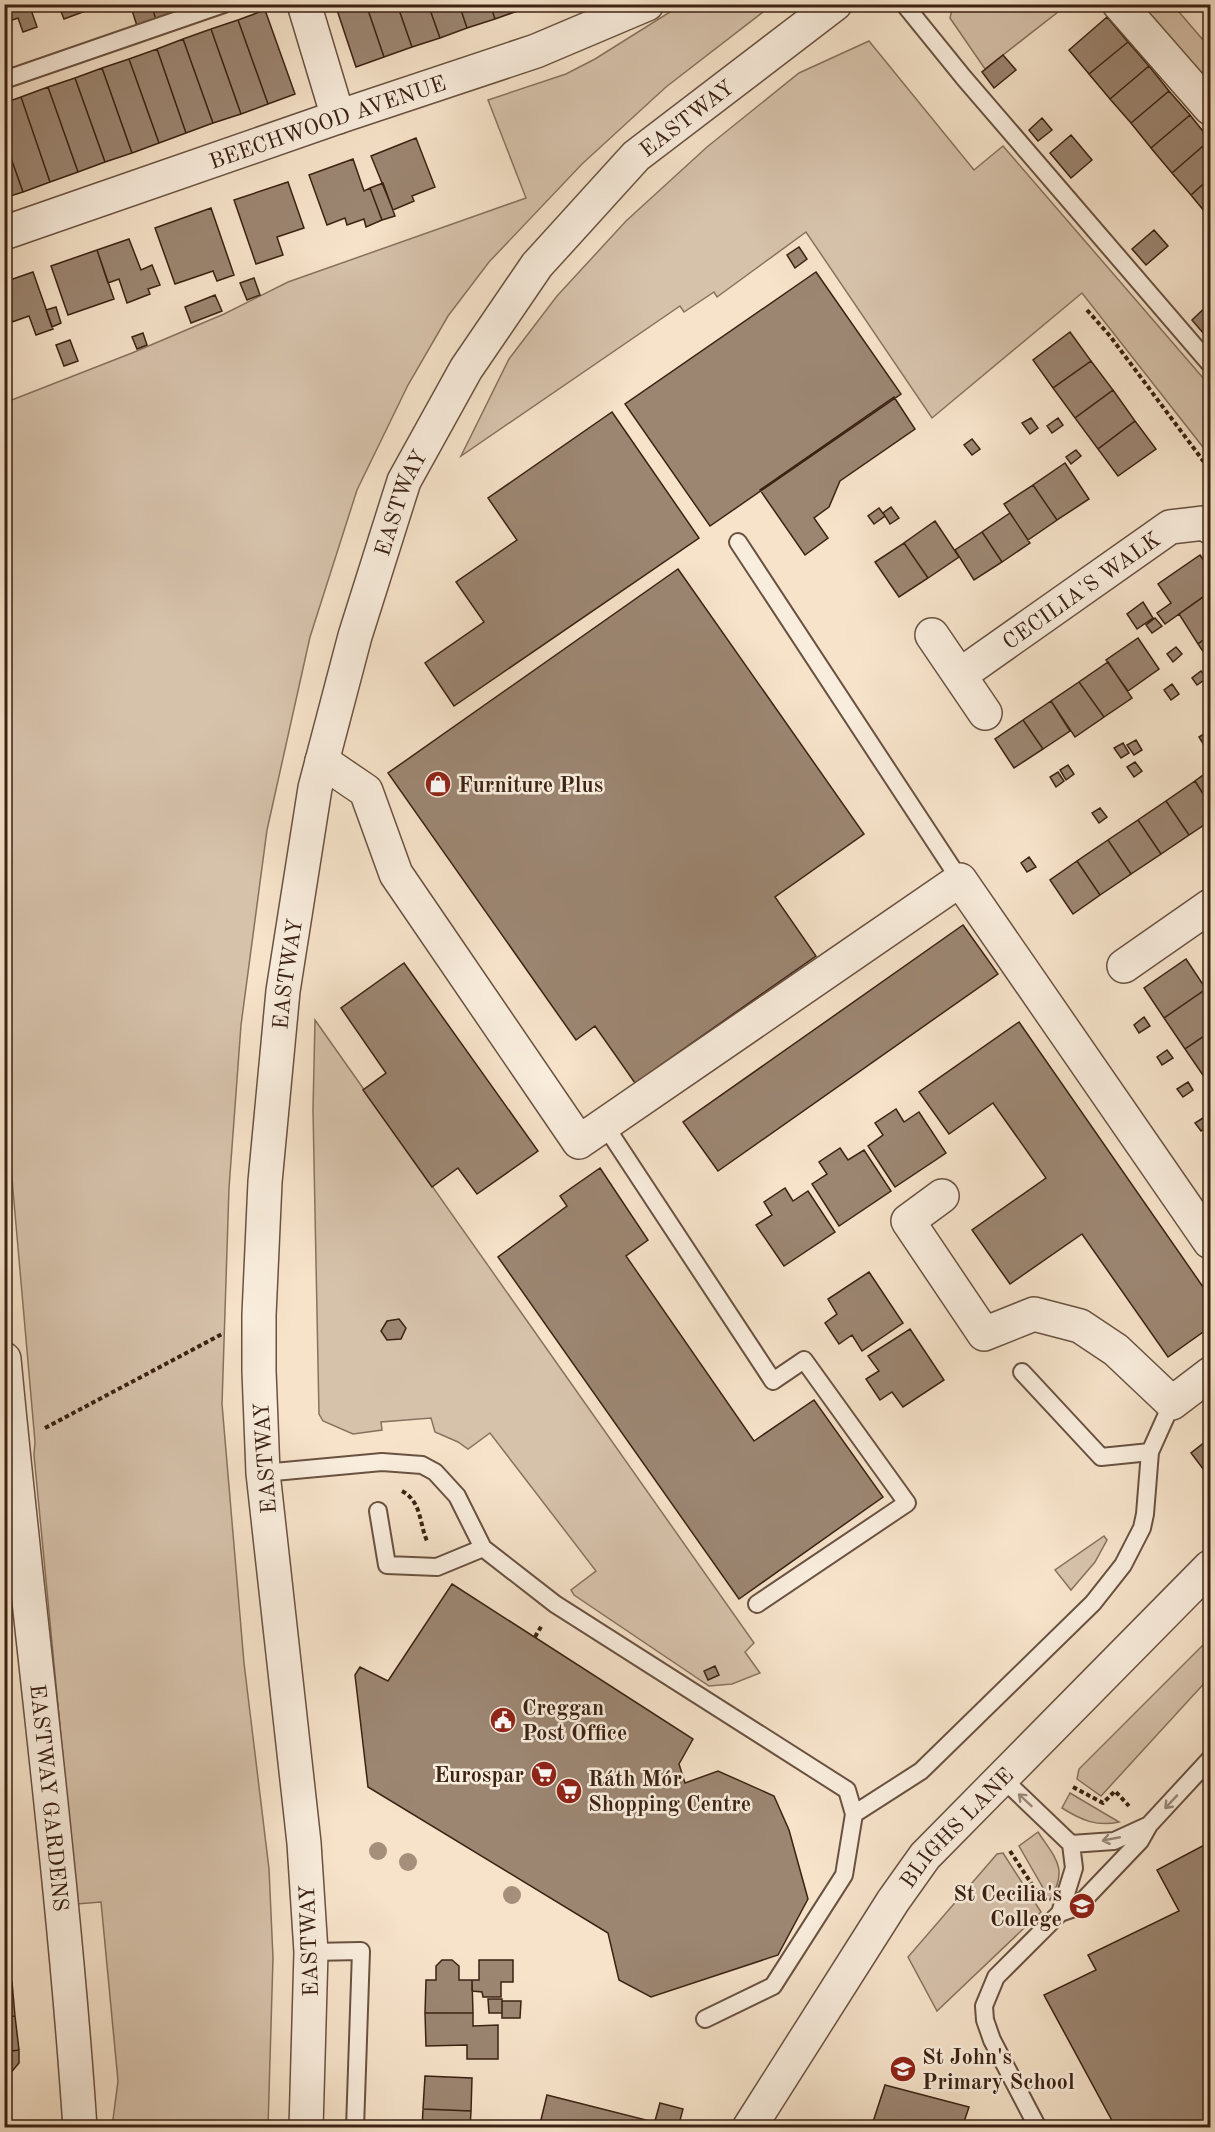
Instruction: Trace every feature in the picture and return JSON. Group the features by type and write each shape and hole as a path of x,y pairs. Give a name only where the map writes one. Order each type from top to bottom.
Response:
{"street":[{"path":"304,4 338,117"},
{"name":"EASTWAY","path":"306,2127 311,1952 304,1843 263,1473 259,1315 265,1182 283,991 315,788 355,636 404,481 466,369 537,265 636,156 834,4"},
{"path":"1119,4 1210,108"},
{"name":"BEECHWOOD AVENUE","path":"4,233 536,51 645,5"},
{"name":"CECILIA'S WALK","path":"960,675 1170,527 1204,523 1210,527"},
{"path":"932,635 985,713"},
{"path":"322,761 366,791 396,874 579,1142 960,880 1210,1242"},
{"path":"1124,966 1210,906"},
{"path":"942,1196 908,1221 984,1334 1034,1314 1080,1326 1116,1350 1172,1402 1210,1374"},
{"name":"EASTWAY GARDENS","path":"4,1359 10,1461 55,1837 80,2127"},
{"name":"BLIGHS LANE","path":"749,2127 892,1901 940,1840 1210,1567"}],"lane":[{"path":"4,80 224,4"},
{"path":"904,4 964,78 1210,364"},
{"path":"738,542 960,880"},
{"path":"604,1124 773,1381 804,1360 907,1503 757,1604"},
{"path":"1022,1372 1101,1457 1150,1452"},
{"path":"854,1814 921,1771 1093,1603 1123,1565 1142,1528 1150,1452 1172,1402"},
{"path":"263,1473 382,1462 422,1465 435,1472 457,1496 483,1548 555,1604 848,1790 854,1814 844,1875 773,1986 705,2019"},
{"path":"378,1511 387,1565 437,1567 483,1548"},
{"path":"1060,1912 1077,1907 1140,1841 1149,1825 1210,1759"},
{"path":"1001,1778 1071,1844 1074,1868 1060,1912 996,1977 984,2006 985,2020 992,2040 1038,2127"},
{"path":"1071,1844 1114,1841 1149,1825"},
{"path":"311,1952 361,1951 355,2127"}],"path":[{"path":"1087,310 1110,336 1210,471"},
{"path":"10,1461 259,1315"},
{"path":"1073,1786 1102,1803 1115,1791 1149,1825"}],"shaded area":[{"path":"681,5 772,5 666,87 582,164 489,262 448,316 408,385 357,490 310,637 267,830 241,1025 229,1188 222,1404 244,1663 269,1869 273,1958 268,2127 112,2127 118,2081 101,1902 77,1904 34,1455 35,1442 5,1099 4,403 224,314 288,282 526,198 488,100 566,74 595,59"},
{"path":"953,5 1067,5 985,69 950,18"},
{"path":"1141,5 1173,5 1210,48 1210,86"},
{"path":"869,41 974,170 1003,146 1210,386 1210,456 1082,293 932,418 806,232 717,297 714,292 684,312 680,306 461,456 509,359 557,296 626,221 707,147 799,73"},
{"path":"315,1020 754,1643 745,1652 760,1673 732,1684 709,1686 574,1595 571,1590 596,1571 490,1433 468,1449 435,1432 431,1418 381,1422 382,1430 353,1434 323,1421 319,1414 313,1110"},
{"path":"1104,1536 1107,1540 1095,1562 1071,1590 1055,1570"},
{"path":"1210,1638 1210,1677 1101,1796 1077,1779 1079,1769"},
{"path":"1070,1793 1119,1822 1096,1823 1062,1808"},
{"path":"1038,1832 1058,1864 1059,1880 1050,1900 1019,1846"},
{"path":"1003,1853 1041,1912 937,2011 908,1957 997,1854"}],"building":[{"path":"4,4 29,4 37,27 23,32 18,18 4,23"},
{"path":"58,4 95,4 96,7 64,19"},
{"path":"130,4 151,4 157,23 138,29"},
{"path":"151,4 171,4 175,16 157,23"},
{"path":"335,4 366,4 384,57 356,67"},
{"path":"366,4 397,4 412,47 384,57"},
{"path":"397,4 428,4 440,38 412,47"},
{"path":"428,4 459,4 467,28 440,38"},
{"path":"459,4 490,4 495,19 467,28"},
{"path":"490,4 521,4 523,9 495,19"},
{"path":"521,4 537,4 523,9"},
{"path":"265,10 295,94 268,104 238,20"},
{"path":"1107,17 1128,42 1089,74 1069,50"},
{"path":"238,20 268,104 241,114 211,29"},
{"path":"211,29 241,114 213,123 183,39"},
{"path":"183,39 213,123 186,133 157,49"},
{"path":"1128,42 1149,66 1110,99 1089,74"},
{"path":"157,49 186,133 159,143 129,59"},
{"path":"1003,55 1016,70 994,88 982,72"},
{"path":"129,59 159,143 132,153 102,68"},
{"path":"1149,66 1169,91 1131,123 1110,99"},
{"path":"102,68 132,153 105,162 75,78"},
{"path":"75,78 105,162 78,172 48,87"},
{"path":"48,87 78,172 50,182 21,97"},
{"path":"1169,91 1190,115 1151,148 1131,123"},
{"path":"21,97 50,182 23,192 4,138 4,103"},
{"path":"1190,115 1210,140 1172,173 1151,148"},
{"path":"1042,118 1052,130 1038,141 1029,130"},
{"path":"1071,135 1092,160 1071,178 1050,153"},
{"path":"4,138 23,192 4,198"},
{"path":"416,138 435,187 412,196 414,201 393,210 371,156"},
{"path":"1210,140 1210,178 1191,195 1172,173"},
{"path":"353,159 364,191 370,188 382,220 366,227 364,219 347,225 345,218 327,225 309,175"},
{"path":"1210,178 1210,216 1209,217 1191,195"},
{"path":"288,182 304,228 277,237 283,255 256,264 234,200"},
{"path":"383,183 395,216 382,220 370,188"},
{"path":"211,208 234,275 217,281 213,271 175,284 155,228"},
{"path":"1154,230 1168,246 1146,265 1132,249"},
{"path":"129,239 141,270 152,265 160,285 148,289 150,294 127,303 119,279 108,283 97,250"},
{"path":"799,247 807,259 795,268 787,255"},
{"path":"97,250 114,299 68,315 51,266"},
{"path":"33,272 53,329 36,335 29,316 12,322 4,303 4,282"},
{"path":"816,272 901,394 710,526 625,404"},
{"path":"254,278 260,295 247,300 240,283"},
{"path":"215,295 222,311 191,323 185,307"},
{"path":"4,303 12,322 4,325"},
{"path":"1210,303 1210,329 1204,334 1192,320"},
{"path":"56,307 61,323 52,327 46,310"},
{"path":"1070,332 1091,361 1053,388 1033,360"},
{"path":"143,333 147,345 137,349 132,337"},
{"path":"70,340 78,361 64,366 56,345"},
{"path":"1091,361 1113,390 1075,418 1053,388"},
{"path":"1113,390 1135,421 1098,449 1075,418"},
{"path":"894,397 915,429 840,481 829,507 814,518 828,538 805,555 760,490"},
{"path":"612,412 699,538 454,706 425,663 484,622 456,582 517,540 488,498"},
{"path":"1031,418 1038,428 1030,434 1022,423"},
{"path":"1058,418 1063,425 1052,433 1047,426"},
{"path":"1135,421 1156,449 1118,476 1098,449"},
{"path":"972,439 980,449 972,455 964,445"},
{"path":"1076,450 1081,456 1071,464 1066,457"},
{"path":"1065,463 1089,499 1057,520 1033,485"},
{"path":"1033,485 1057,520 1028,540 1004,504"},
{"path":"891,507 899,518 890,524 883,513"},
{"path":"879,508 885,516 874,524 868,516"},
{"path":"1010,513 1030,543 1002,562 982,532"},
{"path":"935,521 959,557 928,578 904,543"},
{"path":"982,532 1002,562 974,580 955,550"},
{"path":"904,543 928,578 899,597 875,562"},
{"path":"1200,555 1210,570 1210,592 1165,624 1157,613 1171,603 1158,584"},
{"path":"678,569 864,834 775,897 816,956 635,1083 595,1026 576,1040 388,773"},
{"path":"1210,592 1210,635 1198,644 1179,614"},
{"path":"1143,602 1153,618 1137,629 1127,614"},
{"path":"1155,618 1162,626 1152,633 1146,625"},
{"path":"1210,635 1210,662 1198,644"},
{"path":"1138,638 1159,669 1128,691 1106,660"},
{"path":"1176,647 1182,654 1173,662 1167,654"},
{"path":"1108,662 1132,698 1104,717 1079,682"},
{"path":"1201,671 1207,678 1197,685 1192,678"},
{"path":"1079,682 1104,717 1075,737 1051,701"},
{"path":"1172,684 1179,694 1171,700 1164,690"},
{"path":"1051,701 1070,731 1043,749 1023,720"},
{"path":"1023,720 1043,749 1014,768 995,739"},
{"path":"1207,732 1210,743 1205,747 1199,737"},
{"path":"1136,740 1142,750 1134,755 1127,745"},
{"path":"1123,743 1129,753 1121,758 1114,748"},
{"path":"1135,762 1142,771 1134,777 1127,767"},
{"path":"1068,765 1074,774 1066,780 1060,770"},
{"path":"1210,770 1210,805 1195,781"},
{"path":"1058,772 1064,781 1056,787 1050,777"},
{"path":"1195,781 1210,805 1210,821 1189,835 1166,801"},
{"path":"1166,801 1189,835 1161,854 1138,820"},
{"path":"1100,808 1107,817 1099,823 1092,813"},
{"path":"1138,820 1161,854 1131,874 1108,840"},
{"path":"1108,840 1131,874 1100,895 1077,861"},
{"path":"1029,857 1036,867 1027,872 1021,863"},
{"path":"1077,861 1100,895 1073,914 1050,880"},
{"path":"963,925 998,974 718,1171 683,1122"},
{"path":"1186,959 1206,989 1164,1018 1144,988"},
{"path":"404,963 538,1151 477,1194 458,1168 432,1187 363,1090 386,1073 341,1008"},
{"path":"1206,989 1210,995 1210,1032 1185,1049 1164,1018"},
{"path":"1144,1017 1150,1026 1139,1033 1134,1025"},
{"path":"1019,1022 1210,1297 1210,1327 1168,1357 1082,1234 1010,1284 972,1230 1046,1178 993,1103 949,1134 919,1092"},
{"path":"1210,1032 1210,1078 1207,1081 1185,1049"},
{"path":"1167,1050 1173,1058 1162,1065 1157,1057"},
{"path":"1188,1082 1193,1090 1183,1097 1177,1089"},
{"path":"896,1109 904,1122 919,1112 946,1153 895,1187 868,1146 883,1135 875,1123"},
{"path":"1206,1116 1210,1124 1201,1131 1195,1123"},
{"path":"840,1148 848,1160 864,1150 891,1191 839,1226 812,1184 827,1174 819,1162"},
{"path":"600,1168 648,1240 626,1256 754,1441 814,1400 883,1497 739,1599 498,1257 567,1206 560,1196"},
{"path":"785,1188 793,1201 808,1191 835,1232 784,1266 756,1225 772,1215 764,1202"},
{"path":"869,1272 903,1323 862,1351 852,1335 839,1344 825,1323 837,1314 828,1299"},
{"path":"399,1319 406,1328 401,1339 387,1340 381,1331 387,1321"},
{"path":"910,1329 944,1380 903,1407 892,1392 880,1400 866,1379 879,1371 868,1356"},
{"path":"1210,1438 1210,1478 1191,1453"},
{"name":"Ráth Mór Shopping Centre","path":"452,1584 693,1739 679,1764 685,1783 718,1771 774,1796 789,1830 808,1899 778,1955 651,1997 619,1980 608,1933 368,1787 355,1675 360,1667 388,1681"},
{"path":"715,1666 719,1675 708,1680 704,1671"},
{"path":"1210,1842 1210,2128 1116,2128 1044,1995 1096,1970 1088,1955 1179,1911 1157,1870"},
{"path":"4,1924 6,1924 10,1959 4,1959"},
{"path":"442,1960 452,1960 459,1966 459,1980 472,1980 473,2013 425,2013 426,1980 436,1980 436,1966"},
{"path":"479,1960 513,1960 513,1982 501,1982 501,1997 483,1997 482,1992 472,1991 472,1980 479,1980"},
{"path":"12,1982 15,2016 4,2017 4,1983"},
{"path":"488,1999 502,1999 502,2013 489,2013"},
{"path":"502,2001 521,2001 520,2018 502,2018"},
{"path":"425,2013 473,2013 473,2026 498,2025 498,2059 467,2059 467,2045 426,2046"},
{"path":"15,2016 19,2050 4,2052 4,2017"},
{"path":"19,2050 19,2063 4,2081 4,2052"},
{"path":"425,2076 472,2078 471,2111 423,2109"},
{"path":"885,2085 969,2107 962,2128 871,2128"},
{"path":"547,2095 654,2122 653,2128 539,2128"},
{"path":"660,2103 683,2109 678,2128 653,2128"},
{"path":"423,2109 471,2111 470,2128 422,2128"}],"place":[{"name":"Furniture Plus","path":"438,784"},
{"name":"Creggan Post Office","path":"503,1720"},
{"name":"Eurospar","path":"544,1774"},
{"name":"Ráth Mór Shopping Centre","path":"569,1791"},
{"name":"St Cecilia's College","path":"1082,1906"},
{"name":"St John's Primary School","path":"903,2069"}]}
